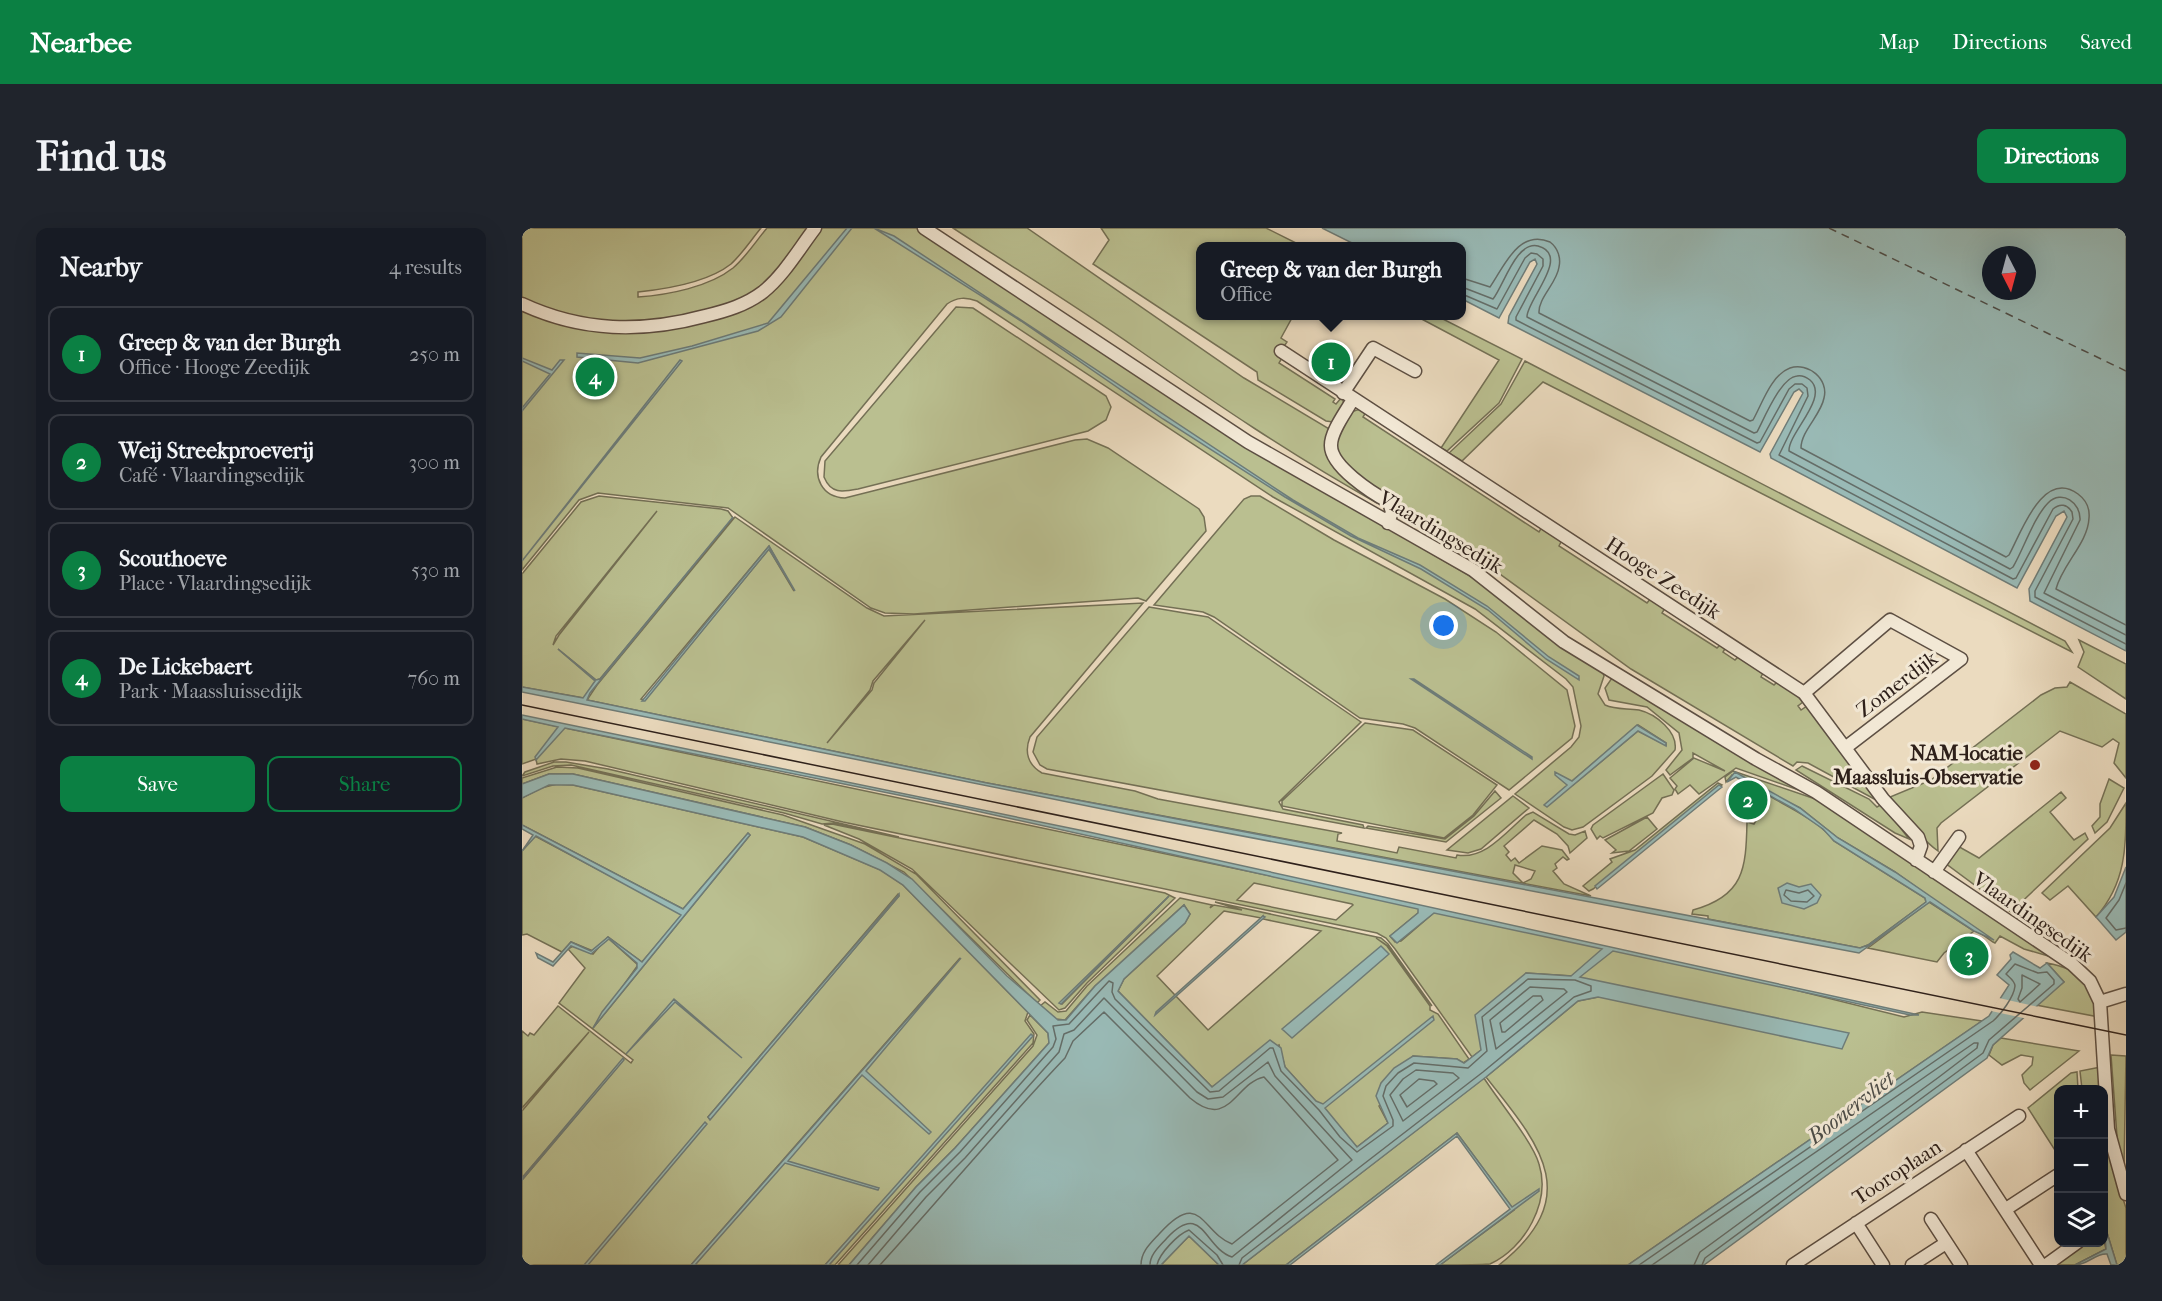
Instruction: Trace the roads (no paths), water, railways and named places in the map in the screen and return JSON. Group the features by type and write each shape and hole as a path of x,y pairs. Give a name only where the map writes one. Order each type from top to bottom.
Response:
{"street":[{"path":"522,304 575,322 619,328 652,328 693,319 737,307 766,290 815,228"},
{"name":"Vlaardingsedijk","path":"924,228 1248,442 1473,570 1564,642 1756,759 1816,792 2072,964 2090,981 2100,1002"},
{"path":"1383,520 1392,507 1389,502 1350,475 1334,457 1332,439 1348,396 1373,348 1415,371"},
{"name":"Hooge Zeedijk","path":"1281,351 1804,693 1921,842 1911,857"},
{"name":"Zomerdijk","path":"1804,693 1890,620 1961,659 1845,748"},
{"path":"1934,872 1959,837"},
{"path":"2126,994 2100,1002 2108,1129 2123,1173 2126,1194"},
{"name":"Tooroplaan","path":"1797,1264 2019,1116"},
{"path":"1966,1150 2041,1265"},
{"path":"2006,1209 2054,1178"},
{"path":"1931,1219 1961,1265"},
{"path":"1856,1223 1883,1265"},
{"path":"1912,1265 1946,1243"},
{"path":"2046,1265 2071,1247"}],"water":[{"path":"847,228 852,228 781,317 758,331 638,363 577,357 577,353 640,358 692,346 768,323"},
{"path":"874,228 894,236 1293,500 1358,538 1420,565 1487,606 1549,657 1579,676 1579,680 1546,659 1488,610 1421,569 1351,536 1285,497 1163,419 1021,321"},
{"path":"1322,228 2126,228 2126,651 2030,601 2029,589 2067,517 2064,511 2056,516 2017,588 1771,458 1770,454 1803,393 1799,389 1794,392 1760,452 1508,323 1509,316 1537,264 1535,259 1530,262 1499,318 1466,301 1466,242 1350,242"},
{"path":"522,358 552,370 560,360 564,360 522,411 522,408 550,374 522,361"},
{"path":"680,360 682,361 522,561"},
{"path":"733,517 590,693 587,700 987,783 1860,948 1868,945 1926,902 1925,898 1834,841 1823,829 1794,809 1736,777 1727,782 1735,772 1800,808 1838,838 1895,872 1994,940 1974,931 1930,902 1859,953 1137,816 522,692 522,687 583,698 595,681 558,649 596,680 600,679"},
{"path":"769,546 795,591 769,549 645,701 642,701"},
{"path":"1411,679 1532,757 1532,759"},
{"path":"522,715 1089,832 1919,1015 1910,1015 1613,951 1580,977 1849,1033 1842,1049 1598,997 1578,1001 1486,1077 1242,1265 1219,1265 1189,1236 1161,1265 849,1265 916,1187 955,1148 1049,1043 1048,1033 903,885 880,870 803,837 573,785 549,785 522,798 522,784 549,774 573,774 805,827 851,845 887,863 912,879 1007,976 1058,1020 1066,1020 1095,986 1184,905 1190,914 1185,923 1124,979 1118,991 1212,1087 1270,1040 1281,1048 1285,1067 1316,1101 1323,1104 1433,1016 1434,1020 1325,1108 1357,1147 1388,1123 1376,1096 1381,1083 1394,1068 1413,1056 1457,1059 1464,1063 1481,1050 1475,1015 1526,973 1571,976 1602,949 1434,913 1397,943 1390,936 1418,913 1418,909 963,808 565,728 536,760 535,757 558,727 522,719"},
{"path":"1637,725 1666,743 1666,746 1638,731 1547,807 1544,805 1567,785 1555,775 1555,772 1572,781"},
{"path":"1719,785 1722,787 1597,889 1595,886"},
{"path":"522,825 683,909 748,833 750,835 593,1028 602,1012 637,968 637,963 609,939 591,954 571,946 553,966 538,958 536,953 553,962 571,942 591,951 608,937 642,962 681,915 536,836 522,851 533,835 522,829"},
{"path":"2126,867 2126,932 2116,940 2096,917 2114,897"},
{"path":"1787,883 1799,887 1811,884 1821,895 1817,903 1804,909 1782,903 1778,888"},
{"path":"899,894 899,896 710,1120 708,1117"},
{"path":"1169,896 1061,1004 1059,1003"},
{"path":"1263,916 1265,917 1155,1015 1156,1012"},
{"path":"1381,946 1389,954 1292,1038 1282,1029"},
{"path":"2013,952 2040,968 2047,963 2064,982 1993,1045 1987,1058 1704,1265 1628,1265 1989,1016 2009,985 1997,975 2011,959 2010,955"},
{"path":"961,958 866,1071 931,1132 929,1134 862,1075 788,1161 879,1188 878,1190 785,1163 695,1265 691,1265"},
{"path":"674,999 742,1058 675,1002 626,1054"},
{"path":"1031,1034 1033,1036 829,1265 825,1265"},
{"path":"623,1058 624,1060 522,1180 522,1178"},
{"path":"705,1122 707,1124 588,1265 584,1265"},
{"path":"1457,1133 1512,1207 1539,1189 1539,1191 1440,1265 1436,1265 1510,1209 1457,1136 1290,1265 1286,1265"},
{"path":"2108,1236 2117,1265 2111,1265 2107,1254 2103,1254 2075,1265 2106,1249"}],"tram line":[{"path":"522,705 2126,1035"}],"place":[{"name":"Greep & van der Burgh","path":"1331,362"},
{"name":"De Lickebaert","path":"595,377"},
{"name":"NAM-locatie Maassluis-Observatie","path":"2035,765"},
{"name":"Weij Streekproeverij","path":"1748,800"},
{"name":"Scouthoeve","path":"1969,956"}],"water label":[{"name":"Boonervliet","path":"1851,1108"}]}
